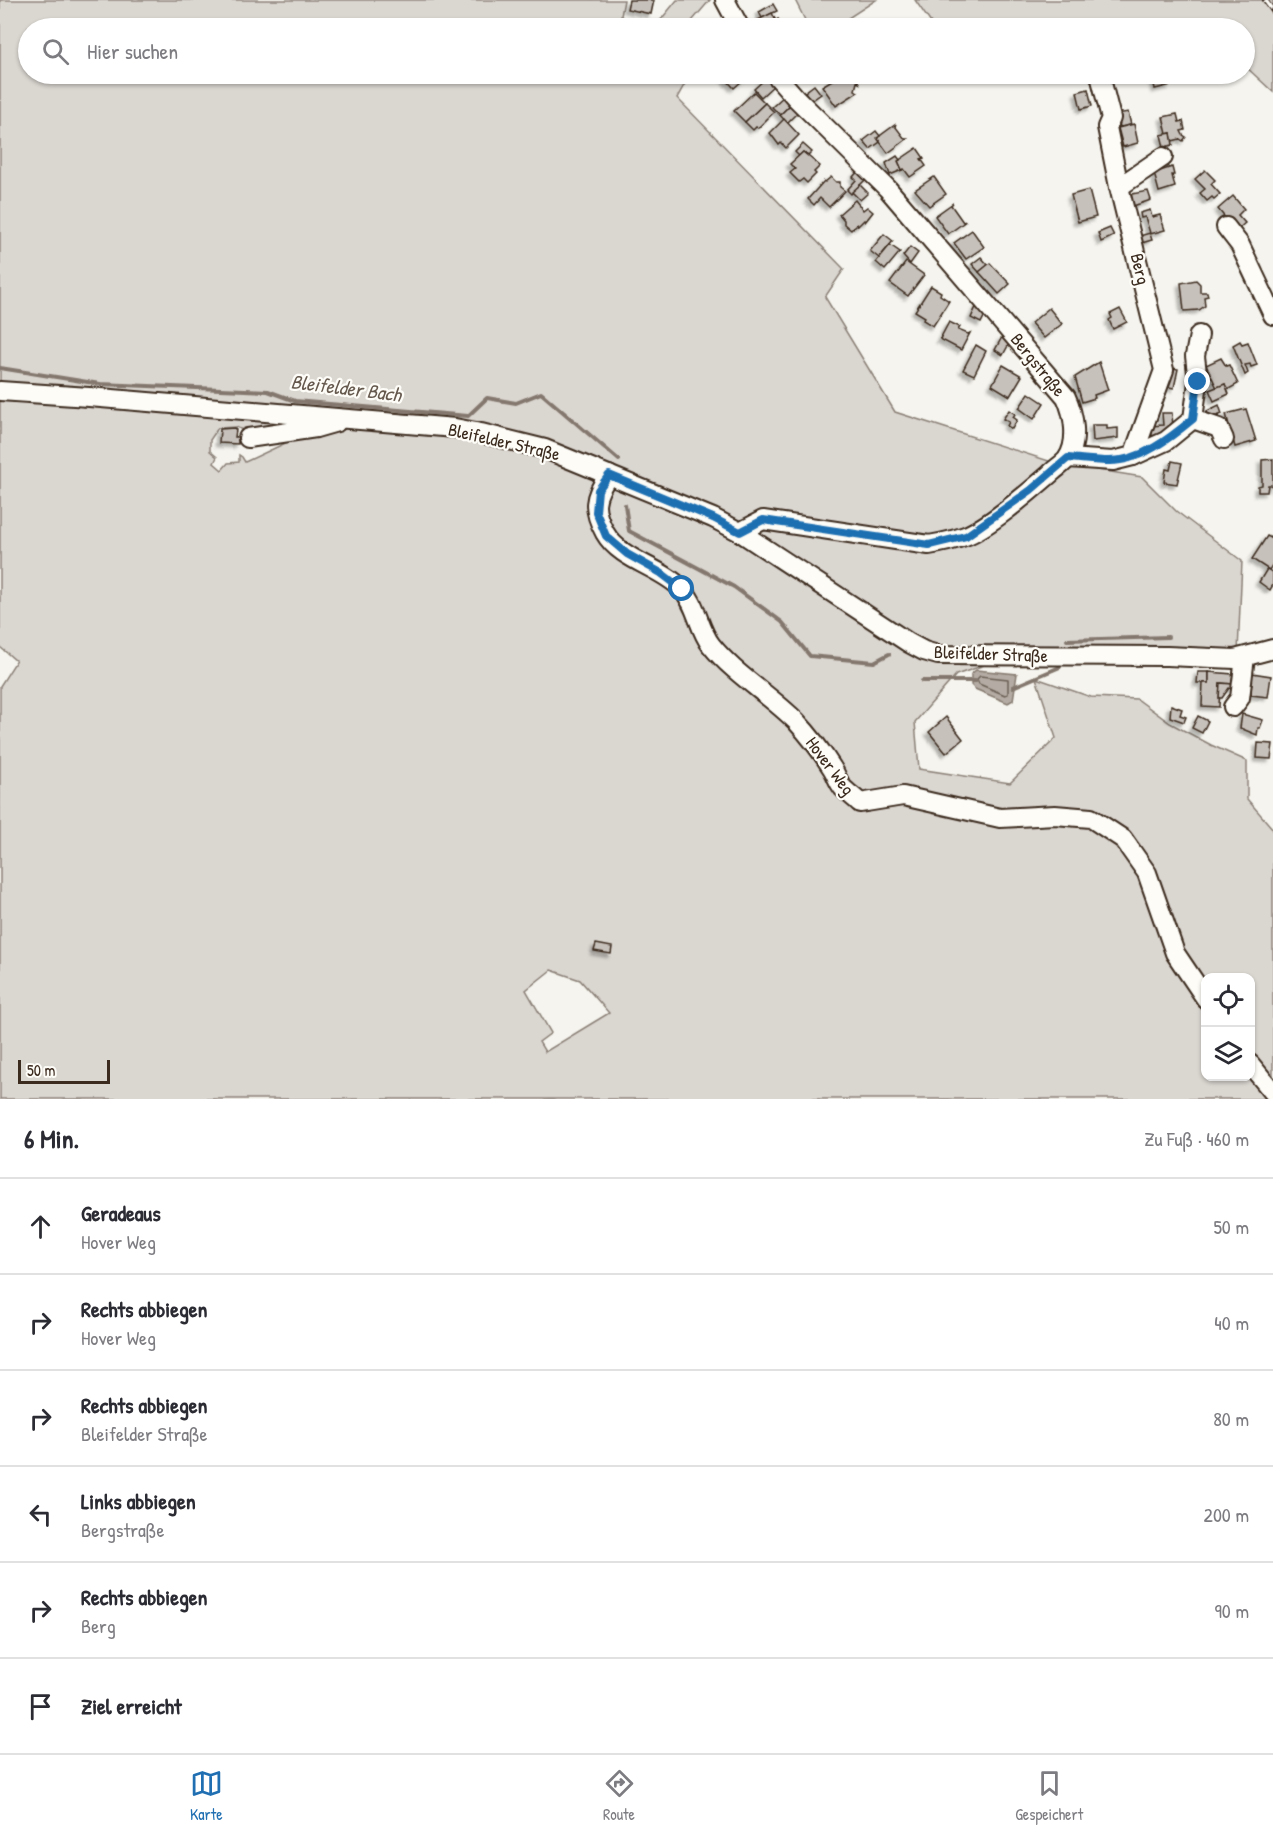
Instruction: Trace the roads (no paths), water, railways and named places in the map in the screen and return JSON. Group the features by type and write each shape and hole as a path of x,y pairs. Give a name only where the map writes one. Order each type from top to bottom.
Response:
{"street":[{"path":"725,0 735,18"},
{"name":"Bergstraße","path":"784,84 888,188 1066,397 1074,422 1073,442 1068,458"},
{"name":"Berg","path":"1102,84 1111,118 1107,127 1119,187 1164,370 1133,456"},
{"path":"1119,187 1164,157"},
{"path":"1226,226 1240,245 1273,315"},
{"path":"740,532 763,520 929,545 966,536 1031,490 1068,458 1113,461 1133,456 1166,441 1193,419 1198,382 1195,356 1199,335"},
{"name":"Bleifelder Straße","path":"0,392 89,397 455,428 545,449 713,518 740,532 909,643 938,655 1167,656 1235,659 1273,649"},
{"path":"248,438 315,428 347,418"},
{"path":"1193,419 1219,428 1224,439"},
{"name":"Hover Weg","path":"609,475 598,490 596,512 606,536 627,554 661,573 682,589 694,608 707,639 724,661 766,694 795,721 832,768 842,787 860,803 903,796 1000,818 1055,815 1091,818 1123,839 1147,873 1174,953 1201,992"},
{"path":"1233,707 1240,698 1245,657"},
{"path":"1255,1069 1273,1092"}],"water":[{"path":"976,670 1017,674 1013,700 1008,703 975,689 971,685 971,674"}],"waterway":[{"name":"Bleifelder Bach","path":"0,368 100,384 268,391 295,401 468,416 487,398 516,403 541,393 619,460"},
{"name":"Bleifelder Bach","path":"625,505 629,531 734,587 782,622 810,656 874,662 889,654"},
{"name":"Bleifelder Bach","path":"1067,640 1168,637"},
{"name":"Bleifelder Bach","path":"1013,687 1060,667"},
{"name":"Bleifelder Bach","path":"922,681 976,681"}],"railway":[{"path":"1265,0 1273,11"}]}
